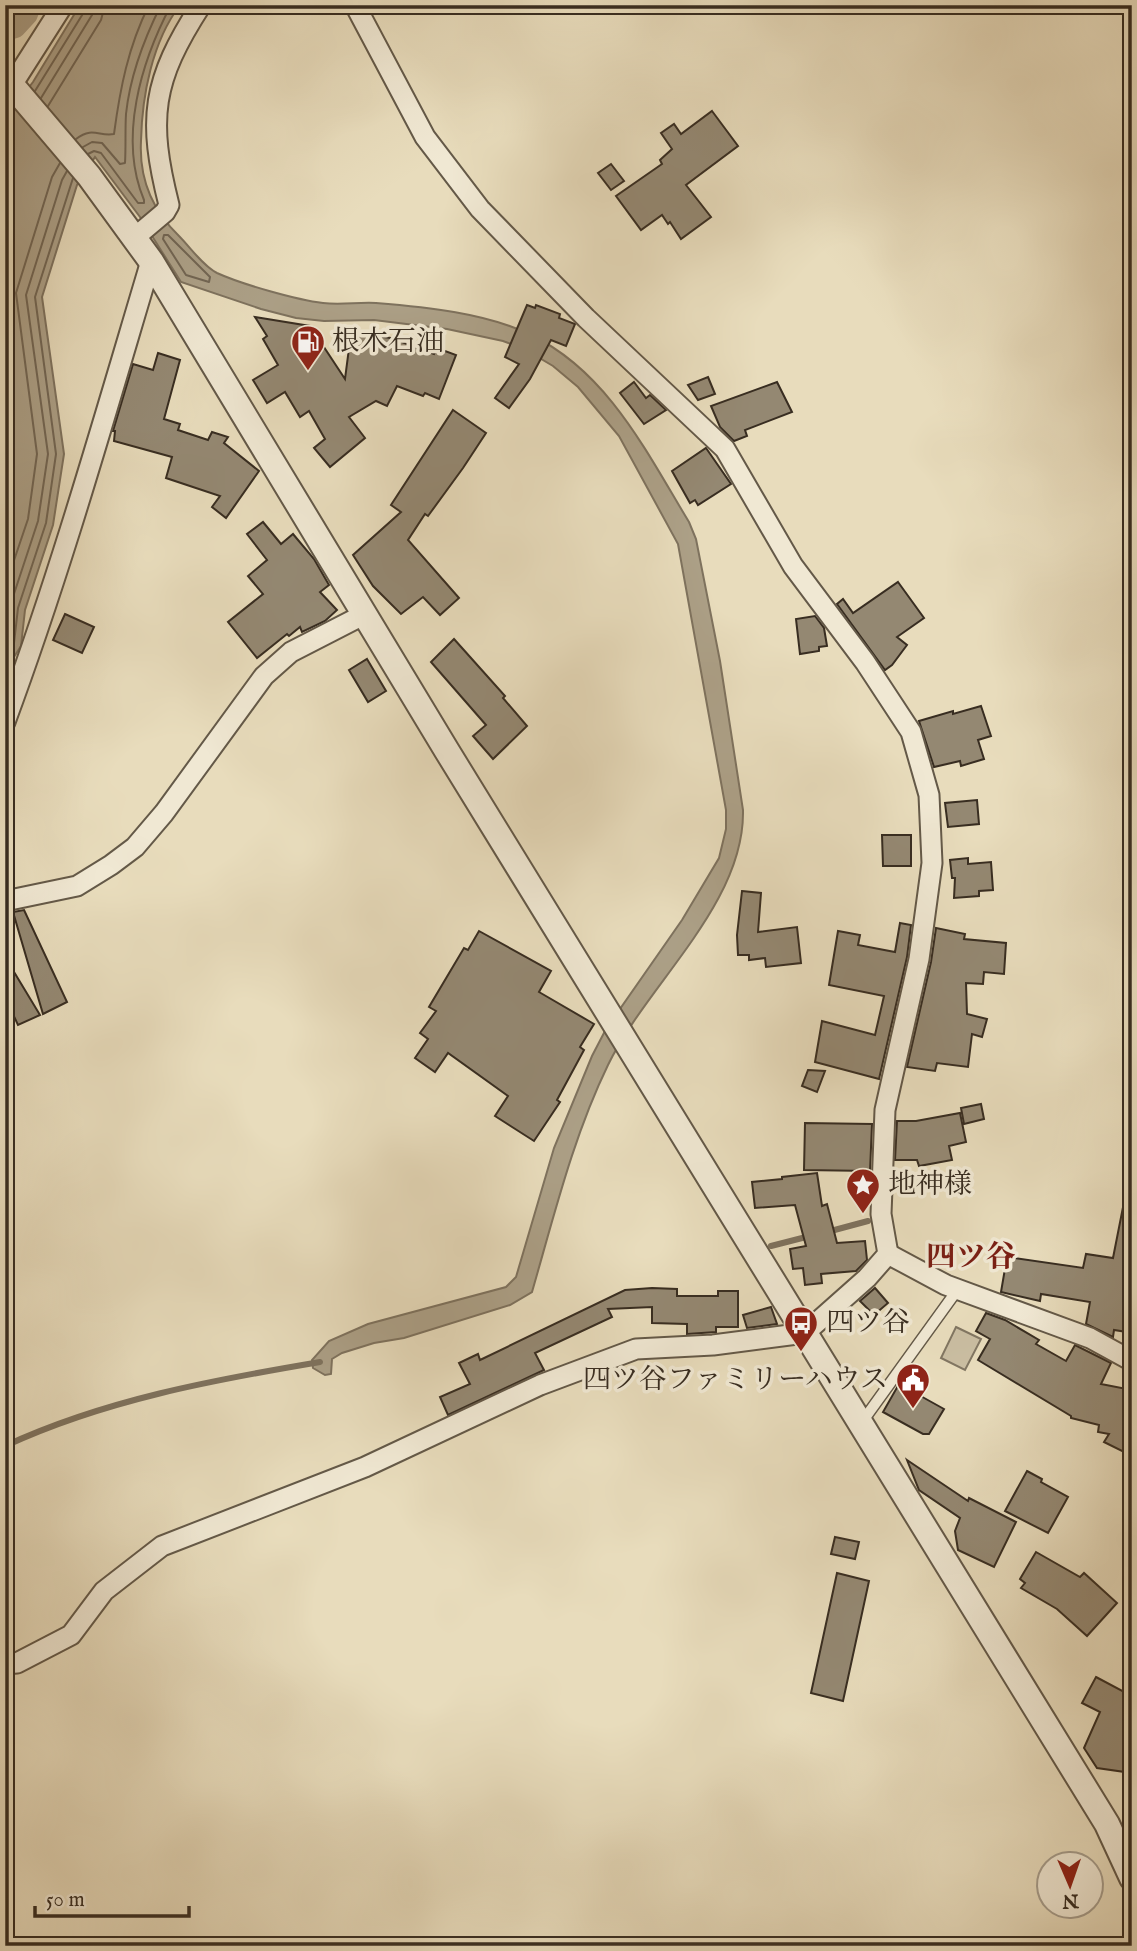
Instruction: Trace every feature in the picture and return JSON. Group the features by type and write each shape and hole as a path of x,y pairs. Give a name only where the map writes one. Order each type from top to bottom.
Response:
{"street":[{"path":"63,5 13,86 138,236 365,614 1107,1824 1132,1878"},
{"path":"138,236 165,212 169,205 159,165 155,129 158,92 172,54 201,5"},
{"path":"355,5 425,137 480,209 586,318 724,449 793,566 864,662 911,732 929,795 932,863 919,958 885,1110 881,1214 888,1254"},
{"path":"5,722 24,672 90,466 151,261"},
{"path":"5,901 77,886 135,848 164,813 264,676 291,652 365,614"},
{"path":"888,1254 958,1289 1090,1338 1132,1361"},
{"path":"5,1664 17,1663 71,1635 104,1591 162,1546 365,1467 540,1385 636,1349 713,1345 805,1333 867,1278 888,1254"}],"lane":[{"path":"861,1423 958,1289"}],"shaded area":[{"path":"956,1327 981,1339 965,1370 941,1358"}],"water":[{"path":"80,5 180,5 162,36 150,70 142,124 142,168 149,193 161,215 212,270 254,287 312,301 415,307 495,321 531,335 558,351 604,392 641,442 689,522 696,539 720,661 743,810 739,845 728,878 711,911 625,1035 608,1065 574,1148 532,1292 510,1305 404,1338 374,1343 342,1353 332,1359 331,1374 325,1375 313,1368 312,1360 329,1341 368,1324 506,1287 516,1277 554,1148 592,1056 606,1029 682,920 719,858 726,829 726,810 678,544 619,436 578,387 553,366 524,349 503,341 447,329 374,320 324,321 296,318 181,282 140,217 95,157 77,185 42,297 64,454 53,525 25,610 21,646 5,671 5,103 12,109 33,82"}],"building":[{"path":"712,111 738,146 686,185 711,217 681,239 662,215 641,230 616,196 662,164 660,160 672,149 661,133 674,124 681,134"},
{"path":"611,164 624,181 611,190 598,173"},
{"path":"527,305 535,308 536,305 560,314 559,318 575,324 566,346 551,340 530,379 509,408 495,398 519,364 505,357"},
{"name":"根木石油","path":"255,317 310,326 345,379 351,333 391,338 434,354 437,348 456,355 439,399 397,386 387,406 376,401 349,417 365,438 330,467 314,448 325,439 309,411 300,417 285,392 267,403 253,380 278,365 263,339 267,336"},
{"path":"158,353 180,360 164,419 180,424 178,430 208,440 212,432 228,437 224,443 259,471 226,518 212,507 220,496 166,478 172,457 114,441 113,431 133,364 153,370"},
{"path":"708,377 715,394 698,400 688,385"},
{"path":"634,382 646,398 650,395 666,410 644,424 620,393"},
{"path":"777,382 792,412 745,430 747,436 734,441 720,427 711,406"},
{"path":"453,410 486,433 408,540 459,598 440,615 423,597 401,614 373,586 353,555 401,512 391,505"},
{"path":"706,448 731,484 698,505 695,500 690,503 672,471"},
{"path":"263,522 281,544 293,534 314,559 329,585 320,592 337,610 325,621 302,632 300,627 289,636 287,634 257,658 228,622 263,594 248,576 267,560 247,534"},
{"path":"898,582 924,618 897,637 907,645 885,670 837,604 843,599 853,613"},
{"path":"65,614 94,627 82,653 53,640"},
{"path":"815,616 824,628 827,646 819,647 819,651 800,654 796,619"},
{"path":"454,639 505,696 503,698 527,726 493,759 473,736 486,725 431,662"},
{"path":"367,659 386,691 368,702 349,670"},
{"path":"981,706 991,736 978,740 984,759 961,766 960,761 934,767 919,721"},
{"path":"977,800 979,824 948,827 945,803"},
{"path":"882,835 911,835 911,866 883,866"},
{"path":"968,858 968,864 991,862 993,890 979,891 979,896 954,898 955,878 952,878 950,860"},
{"path":"742,891 761,893 758,932 797,927 801,963 766,967 765,958 749,960 749,955 738,955 737,935"},
{"path":"24,910 67,1002 43,1014 13,912"},
{"path":"900,923 911,925 907,957 879,1079 815,1062 822,1021 875,1035 884,996 829,985 838,931 860,935 858,945 895,952"},
{"path":"936,928 965,934 964,939 1006,943 1004,974 984,972 983,984 966,983 967,1014 987,1019 982,1037 972,1034 968,1067 937,1063 935,1071 907,1067"},
{"path":"479,931 551,971 539,992 594,1024 580,1047 584,1050 557,1100 560,1102 534,1141 495,1116 508,1096 448,1053 435,1072 415,1058 428,1039 420,1033 436,1011 429,1007 464,948 468,950"},
{"path":"5,957 40,1015 18,1025 5,997"},
{"path":"808,1070 825,1071 817,1092 802,1086"},
{"path":"981,1104 984,1119 964,1124 961,1108"},
{"path":"960,1113 966,1142 949,1146 952,1160 919,1166 917,1160 895,1160 897,1121 916,1121"},
{"path":"805,1123 872,1124 870,1171 804,1170"},
{"path":"817,1173 822,1206 827,1204 837,1243 865,1241 867,1260 856,1271 821,1274 822,1283 805,1285 803,1268 793,1269 790,1249 806,1246 795,1205 755,1208 752,1182"},
{"path":"1124,1202 1132,1203 1132,1325 1128,1324 1127,1332 1114,1330 1113,1337 1086,1324 1090,1302 1041,1294 1040,1301 1001,1292 1007,1257 1083,1268 1086,1254 1113,1258"},
{"path":"875,1288 888,1303 874,1315 860,1301"},
{"path":"677,1289 677,1296 718,1296 718,1291 738,1291 738,1327 716,1327 716,1332 687,1334 687,1324 652,1323 652,1307 608,1309 612,1317 535,1353 544,1370 448,1415 440,1397 470,1384 459,1363 478,1354 480,1360 625,1290"},
{"path":"771,1307 777,1324 747,1328 743,1315"},
{"path":"986,1313 1005,1320 1039,1340 1036,1344 1066,1361 1075,1345 1111,1363 1101,1384 1132,1390 1132,1441 1126,1453 1104,1442 1109,1434 1098,1432 1099,1425 1071,1418 978,1360 990,1339 976,1331"},
{"name":"四ツ谷ファミリーハウス","path":"899,1384 944,1409 929,1434 923,1434 883,1412"},
{"path":"907,1460 968,1501 969,1498 1016,1522 994,1567 958,1550 955,1531 960,1518 919,1490"},
{"path":"1027,1471 1068,1497 1048,1533 1005,1511"},
{"path":"835,1537 859,1542 855,1559 831,1554"},
{"path":"1036,1552 1080,1577 1084,1573 1117,1603 1087,1636 1057,1609 1021,1588 1025,1583 1020,1579"},
{"path":"837,1573 869,1581 843,1701 811,1693"},
{"path":"1096,1677 1132,1696 1132,1773 1097,1768 1084,1748 1100,1712 1082,1703"}],"waterway":[{"path":"15,28 27,15 31,5"},
{"path":"827,1232 868,1221"},
{"path":"771,1246 810,1236"},
{"path":"5,1446 81,1416 120,1404 199,1384 320,1362"}],"place":[{"name":"根木石油","path":"308,372"},
{"name":"地神様","path":"863,1215"},
{"name":"四ツ谷","path":"801,1353"},
{"name":"四ツ谷ファミリーハウス","path":"913,1410"}],"district":[{"name":"四ツ谷","path":"971,1258"}]}
